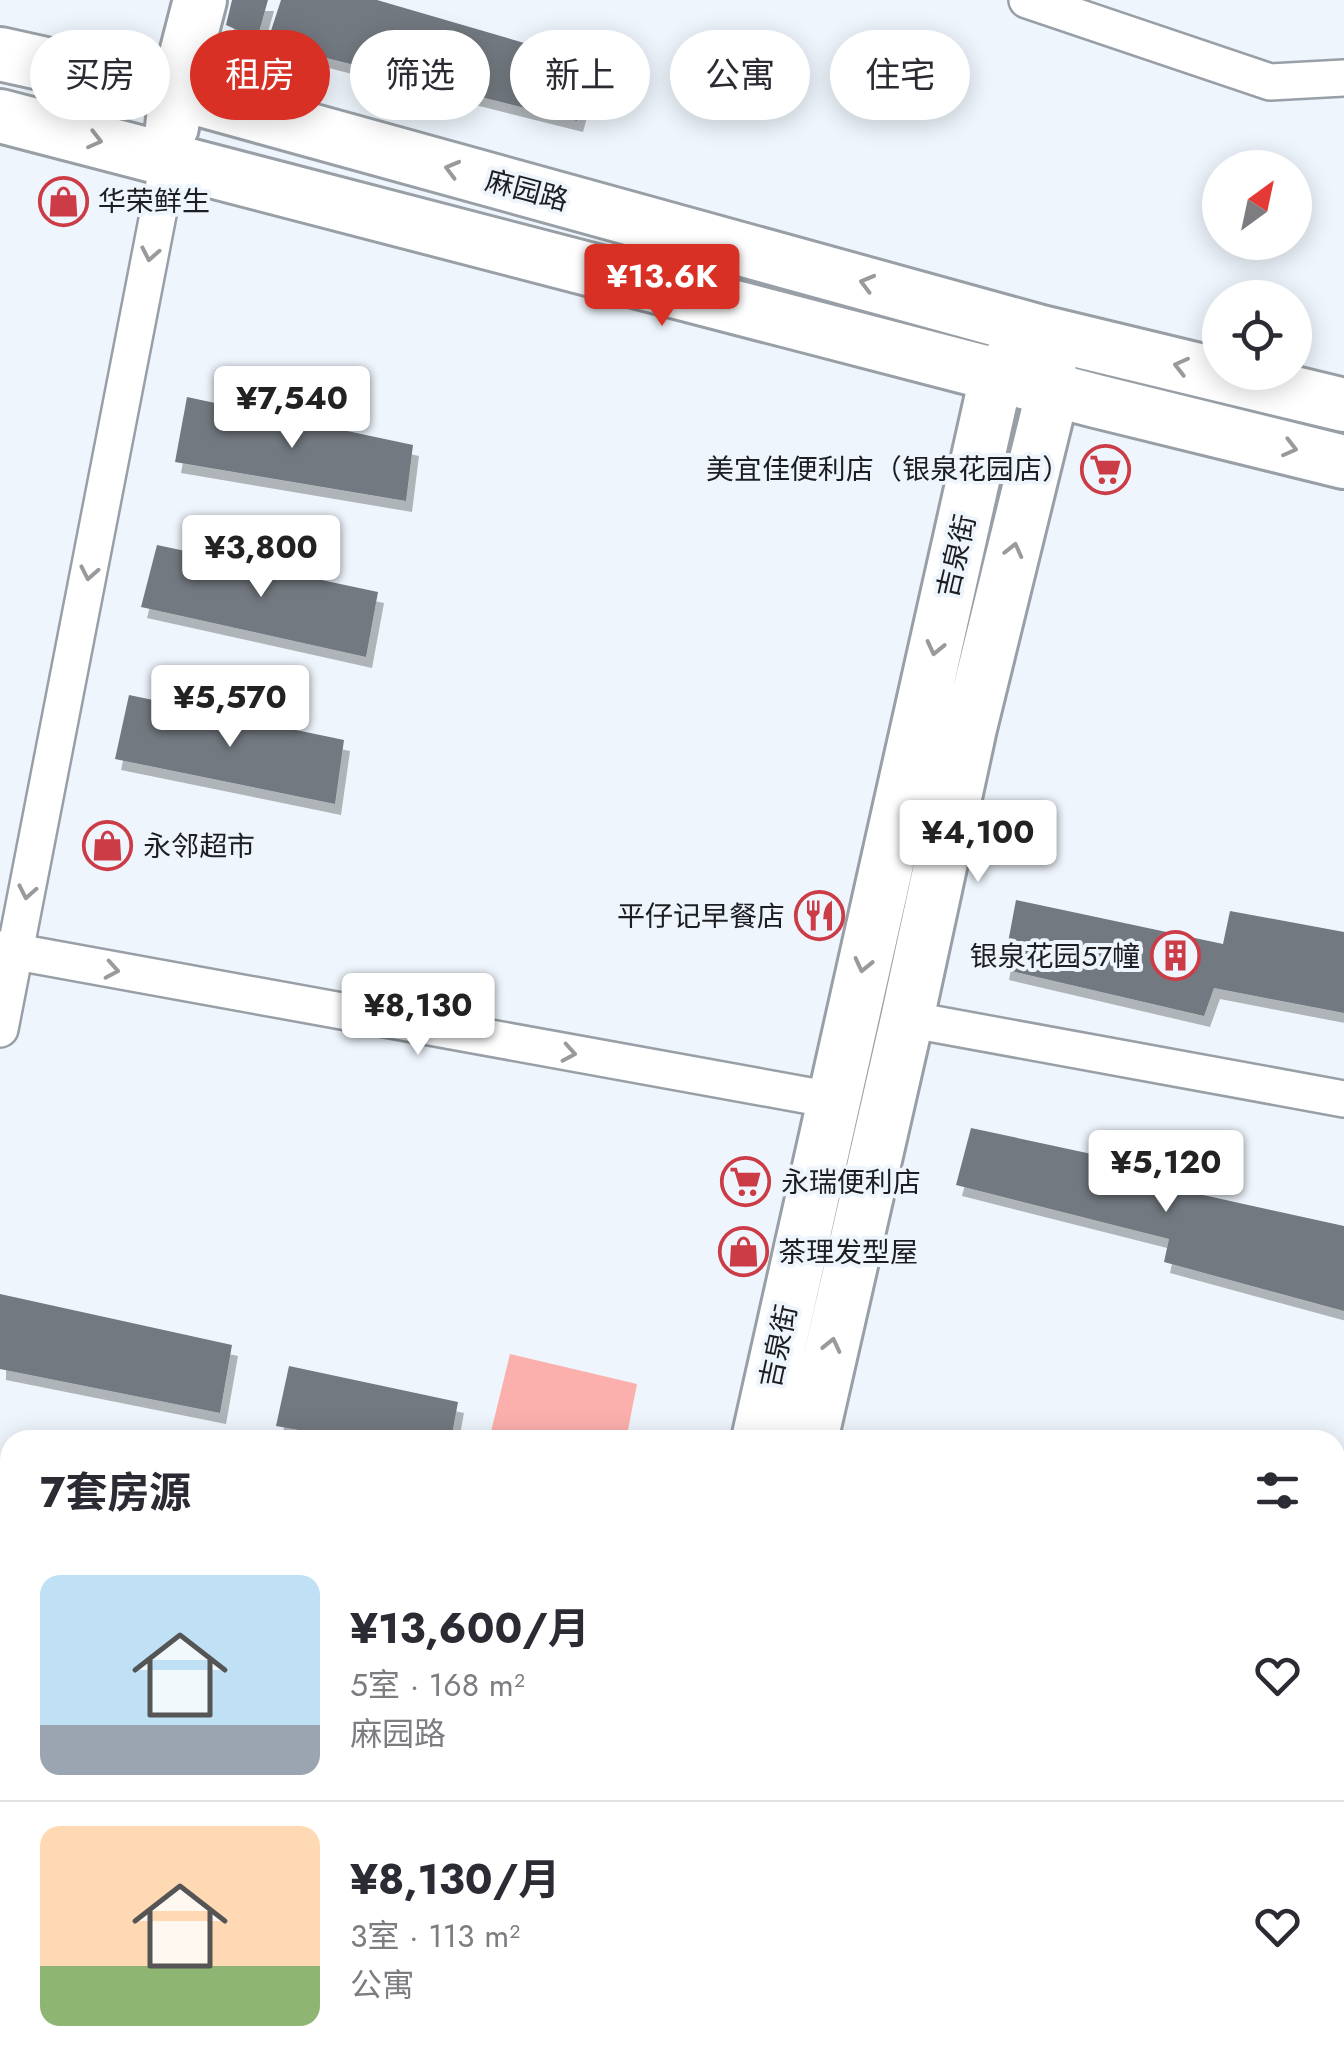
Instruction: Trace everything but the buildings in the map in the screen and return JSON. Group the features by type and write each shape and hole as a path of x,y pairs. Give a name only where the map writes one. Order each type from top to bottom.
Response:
{"street":[{"path":"0,1028 8,951 169,158 176,93 200,0"},
{"path":"1028,0 1270,82 1344,78"},
{"name":"麻园路","path":"0,54 176,93 1042,332 1344,405"},
{"path":"0,116 1344,462"},
{"path":"996,374 1042,332"},
{"name":"吉泉街","path":"813,1430 970,728 1053,390 1042,332"},
{"name":"吉泉街","path":"760,1430 996,374"},
{"path":"8,951 832,1100"},
{"path":"907,1018 1344,1099"}],"shaded area":[{"path":"510,1354 637,1384 628,1430 491,1430"}],"place":[{"name":"华荣鲜生","path":"63,201"},
{"name":"美宜佳便利店（银泉花园店）","path":"1105,469"},
{"name":"永邻超市","path":"108,846"},
{"name":"平仔记早餐店","path":"820,916"},
{"name":"银泉花园57幢","path":"1175,956"},
{"name":"永瑞便利店","path":"746,1182"},
{"name":"茶理发型屋","path":"743,1252"}]}
